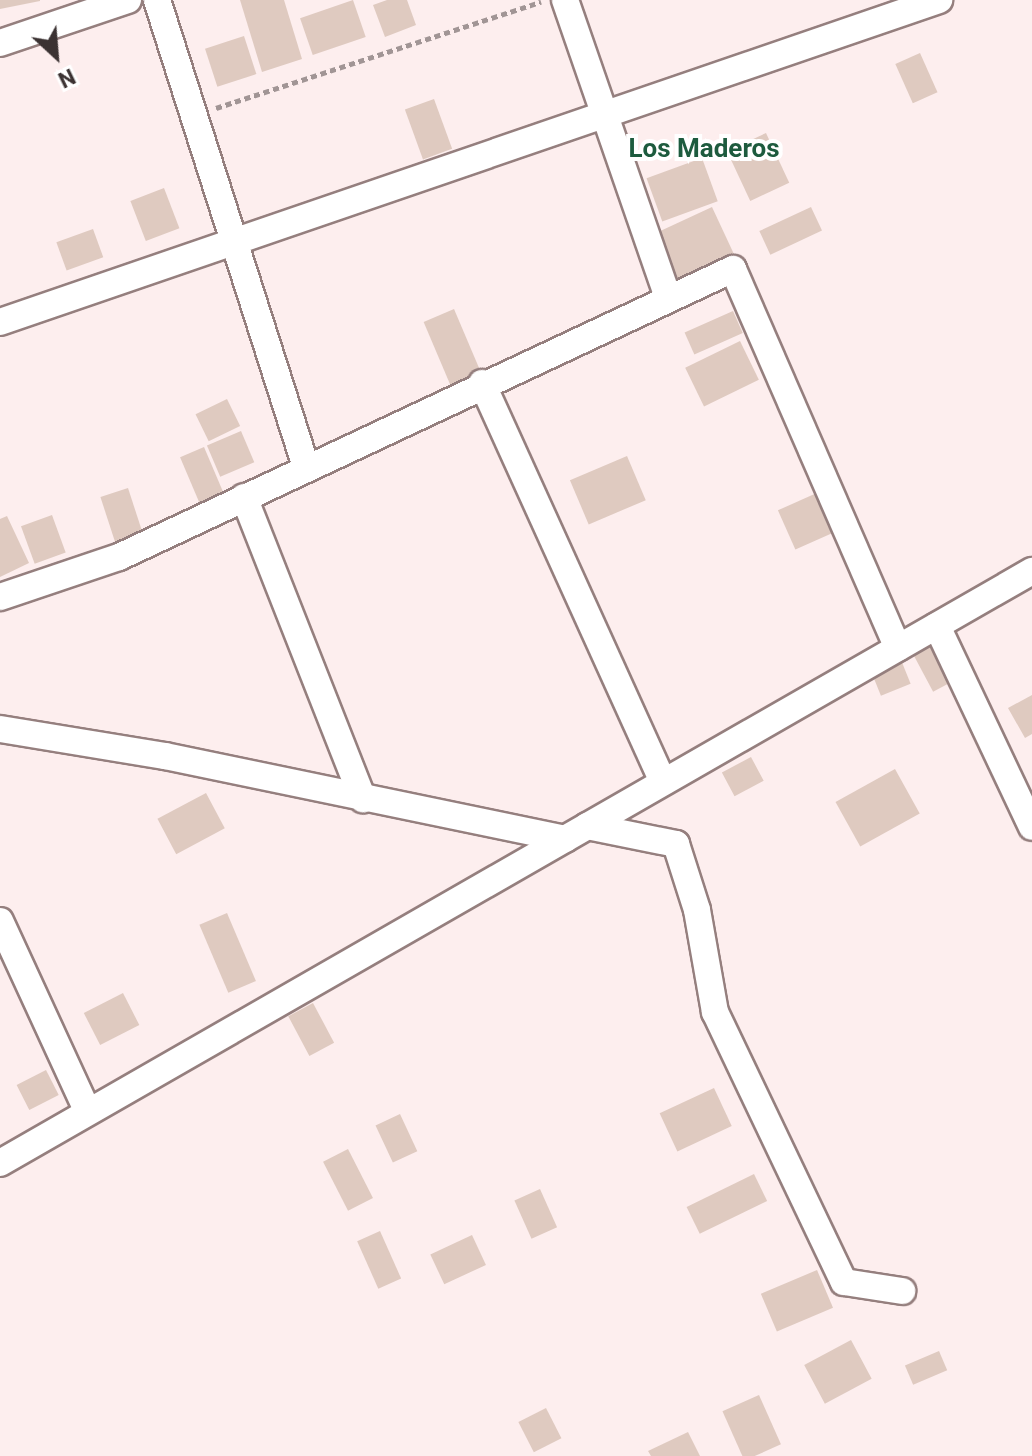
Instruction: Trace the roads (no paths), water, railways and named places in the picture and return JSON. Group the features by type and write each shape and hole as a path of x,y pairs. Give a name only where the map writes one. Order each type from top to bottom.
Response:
{"street":[{"path":"0,43 128,0"},
{"path":"157,0 306,466"},
{"path":"565,0 668,298"},
{"path":"0,322 939,0"},
{"path":"0,597 119,557 482,383 733,269 898,648"},
{"path":"482,383 663,782"},
{"path":"244,497 363,799"},
{"path":"0,1163 1032,571"},
{"path":"937,626 1032,827"},
{"path":"0,729 165,756 363,799 676,844 697,910 715,1012 844,1282 902,1291"},
{"path":"0,921 88,1112"}],"district":[{"name":"Los Maderos","path":"704,149"}]}
